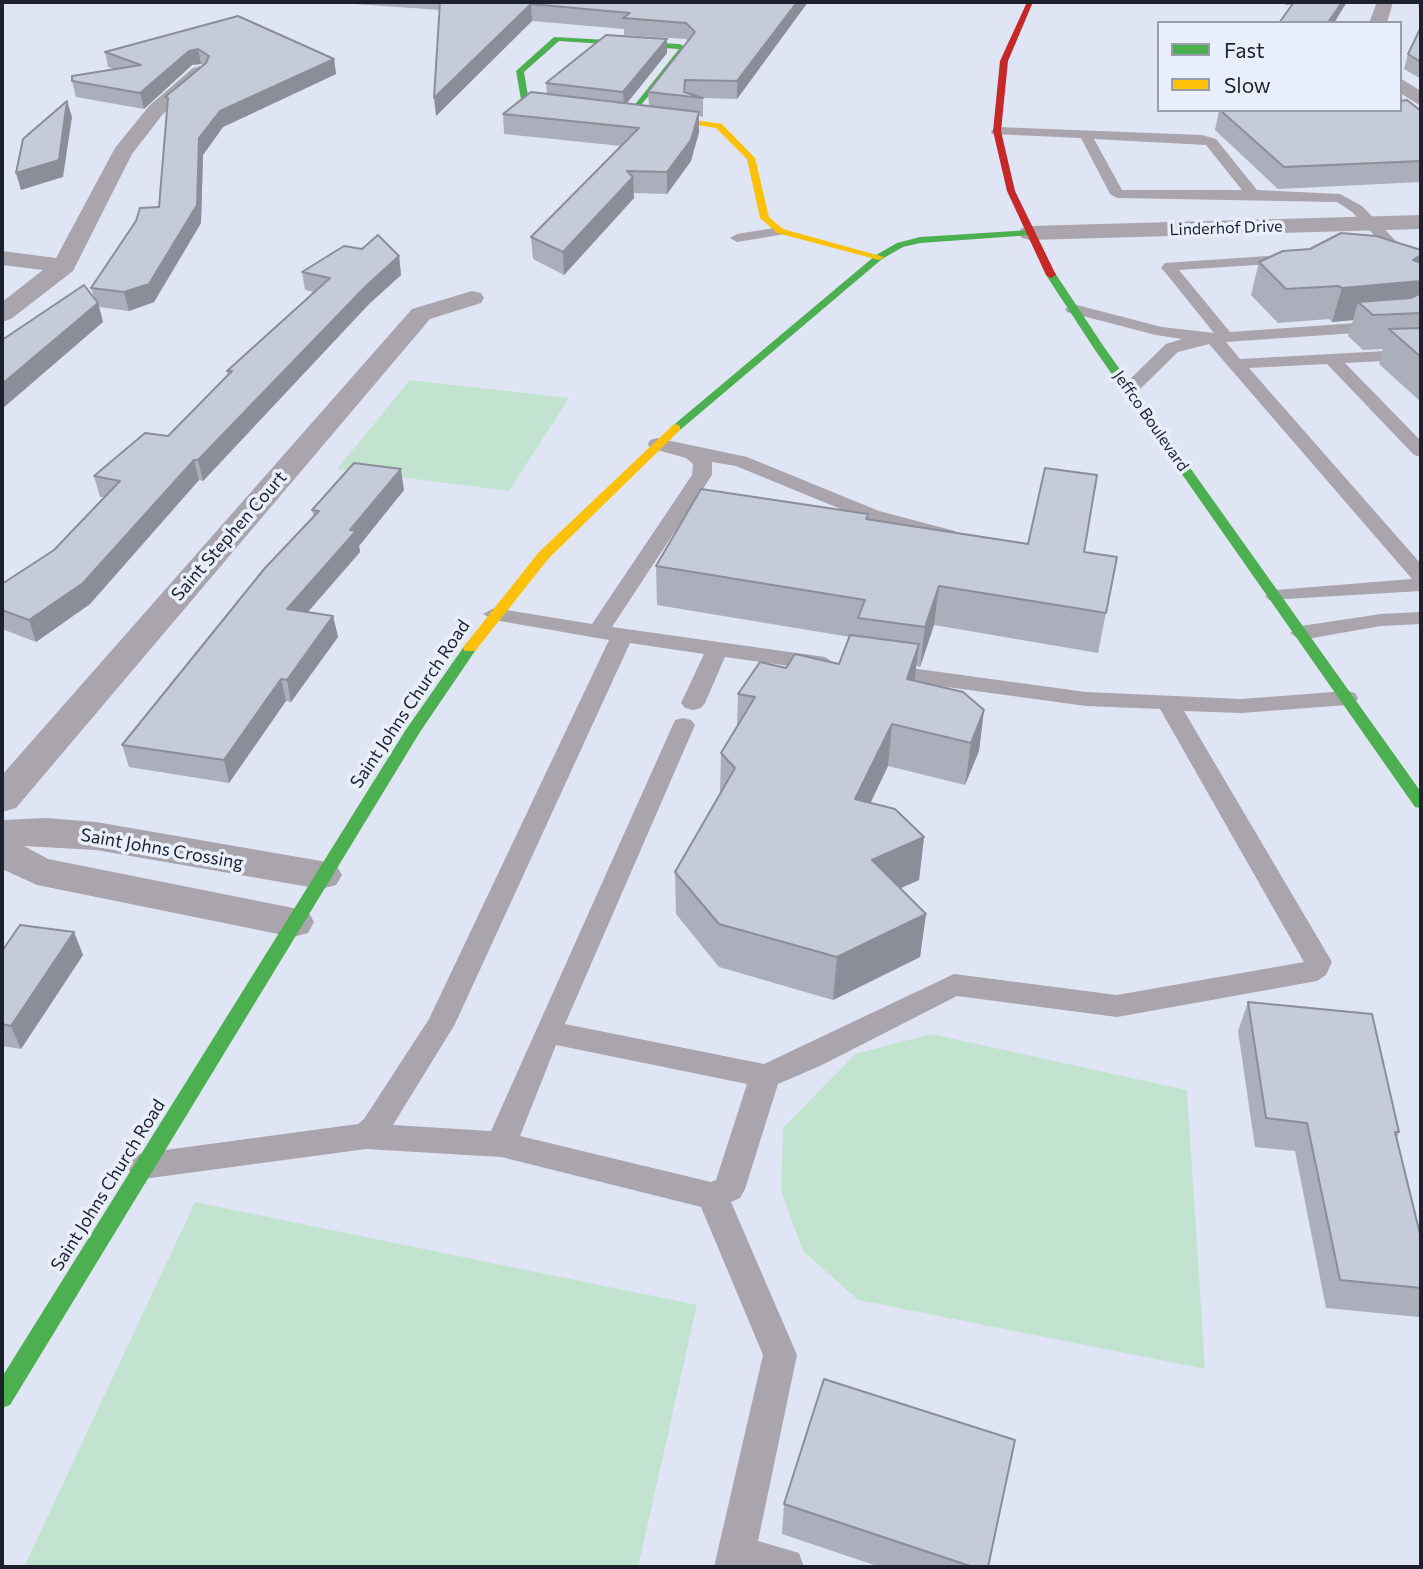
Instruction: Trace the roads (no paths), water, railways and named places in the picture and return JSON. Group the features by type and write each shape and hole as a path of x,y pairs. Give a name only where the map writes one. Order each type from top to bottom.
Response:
{"street":[{"name":"Jeffco Boulevard","path":"1030,2 1004,61 997,131 1011,191 1046,267 1421,803"},
{"path":"1379,21 1385,2"},
{"path":"584,110 525,103 520,71 557,39 680,46 682,49 626,113 719,125 751,158 765,218 780,231 879,257"},
{"path":"2,314 64,266 122,152 156,110 200,72"},
{"path":"1402,86 1421,100"},
{"name":"Linderhof Drive","path":"1030,233 1421,222"},
{"name":"Saint Johns Church Road","path":"2,1397 321,875 413,731 494,614 572,525 657,444 879,257 900,246 920,240 1030,233"},
{"path":"2,258 64,266"},
{"name":"Saint Stephen Court","path":"2,799 421,314 472,298"},
{"name":"Saint Johns Crossing","path":"2,833 47,831 96,836 321,875"},
{"path":"2,851 37,871 293,922"}],"lane":[{"path":"997,131 1202,139 1210,142 1254,194"},
{"path":"1085,134 1117,194 1336,196 1357,209 1421,276"},
{"path":"737,238 780,231"},
{"path":"1374,256 1400,254"},
{"path":"1308,258 1168,268 1220,337 1236,364 1421,577"},
{"path":"1073,309 1162,332 1220,337 1400,325"},
{"path":"1129,389 1172,348 1220,337"},
{"path":"1236,364 1421,354"},
{"path":"1331,359 1421,451"},
{"path":"657,444 693,454 740,461 872,515 968,540"},
{"path":"366,1136 441,1024 610,634 702,475 703,462 693,454"},
{"path":"1276,596 1421,585"},
{"path":"494,614 610,634 1086,699 1241,706 1348,698"},
{"path":"1301,633 1381,620 1421,618"},
{"path":"501,1144 547,1032 688,714 728,648"},
{"path":"547,1032 765,1076 812,1057 954,985 1117,1006 1307,974 1316,968 1318,962 1168,703"},
{"path":"143,1166 366,1136 501,1144 712,1196 729,1189 765,1076"},
{"path":"712,1196 780,1355 734,1561 785,1567"}]}
